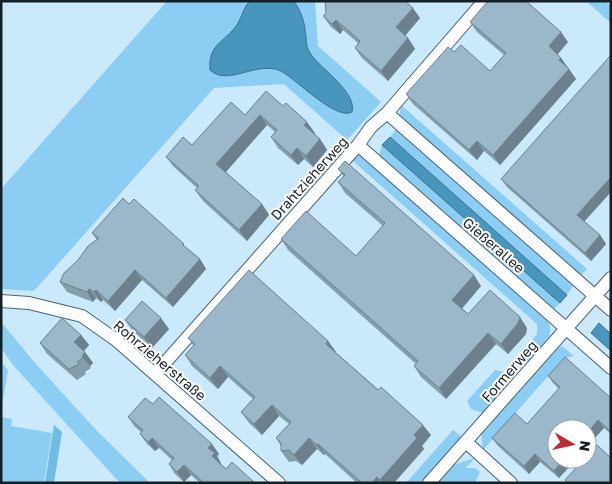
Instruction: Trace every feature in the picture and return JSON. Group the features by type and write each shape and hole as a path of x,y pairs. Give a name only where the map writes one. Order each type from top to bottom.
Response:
{"street":[{"name":"Drahtzieherweg","path":"155,374 484,1"},
{"name":"Gießerallee","path":"387,112 611,310"},
{"name":"Gießerallee","path":"358,145 611,368"},
{"name":"Formerweg","path":"430,483 611,278"},
{"name":"Rohrzieherstraße","path":"1,301 29,303 82,316 116,340 279,483"},
{"path":"466,442 511,483"}],"shaded area":[{"path":"167,1 315,1 318,46 381,102 347,140 284,84 214,88 34,291 1,289 1,189"},
{"path":"250,1 294,1 303,18 308,50 344,88 352,104 352,112 336,111 316,98 288,75 272,68 225,76 210,70 210,61 214,49 237,25"},
{"path":"586,1 605,1 611,6 611,23"},
{"path":"401,105 587,269 579,277 399,117"},
{"path":"398,127 575,283 567,295 390,137"},
{"path":"390,137 567,295 560,303 382,145"},
{"path":"382,145 560,303 552,311 378,159"},
{"path":"356,155 362,156 545,317 550,325 550,335 528,363 519,355 537,334 537,324 352,160"},
{"path":"1,322 96,430 150,483 120,483 13,365 1,348"},
{"path":"599,323 611,334 611,351 591,333"},
{"path":"562,346 574,356 564,358 483,450 481,433 553,351"},
{"path":"1,361 8,371 1,411"},
{"path":"495,370 504,372 513,380 483,413 471,409 467,401"},
{"path":"2,417 12,419 11,426 52,433 44,483 1,483"},
{"path":"54,425 62,432 54,483 45,483"},
{"path":"453,430 462,437 421,483 406,483"},
{"path":"475,458 466,468 475,468 480,472 475,483 437,483 453,465"}],"building":[{"path":"325,1 405,1 413,8 396,27 408,38 381,71 355,48 360,41 336,20 332,24 323,16 326,13"},
{"path":"488,1 526,1 561,32 549,46 561,58 559,60 569,69 493,155 477,141 469,150 406,94 448,47 454,52 461,45 490,71 506,53 470,22"},
{"path":"611,55 611,177 577,215 600,235 585,253 501,179"},
{"path":"266,91 283,106 286,103 307,122 304,125 320,139 306,156 297,148 291,155 271,137 277,130 260,115 216,164 262,204 239,230 195,190 199,186 166,157 183,137 192,145 231,102 245,115"},
{"path":"345,161 474,275 452,300 468,314 490,290 520,317 518,323 501,344 488,333 439,388 414,366 418,361 281,239 306,211 356,256 385,223 338,182 345,175 338,169"},
{"path":"123,198 129,204 134,199 200,259 166,298 135,270 108,301 96,290 94,292 89,289 87,292 60,282 64,273 78,260 88,246 99,238 92,233"},
{"path":"249,270 328,341 326,344 378,390 381,387 423,425 414,435 417,438 380,480 377,477 372,483 362,483 309,438 294,455 289,450 281,451 281,443 276,438 291,422 272,405 254,424 241,412 255,397 220,366 210,378 185,355 195,344 188,338"},
{"path":"142,301 161,318 144,337 125,320"},
{"path":"62,318 81,335 74,342 85,352 82,356 83,358 77,362 79,364 69,369 40,343"},
{"path":"565,357 611,398 611,432 598,420 597,421 597,419 547,419 547,465 535,454 524,466 492,438 515,413 527,424 560,387 548,376"},
{"path":"159,397 212,444 208,448 215,453 212,456 226,469 232,462 255,483 204,483 184,465 177,472 169,464 174,458 152,438 148,442 140,434 143,430 128,417 145,398 153,404"},
{"path":"597,445 611,458 611,483 568,483 565,480 575,469 597,469"}]}
